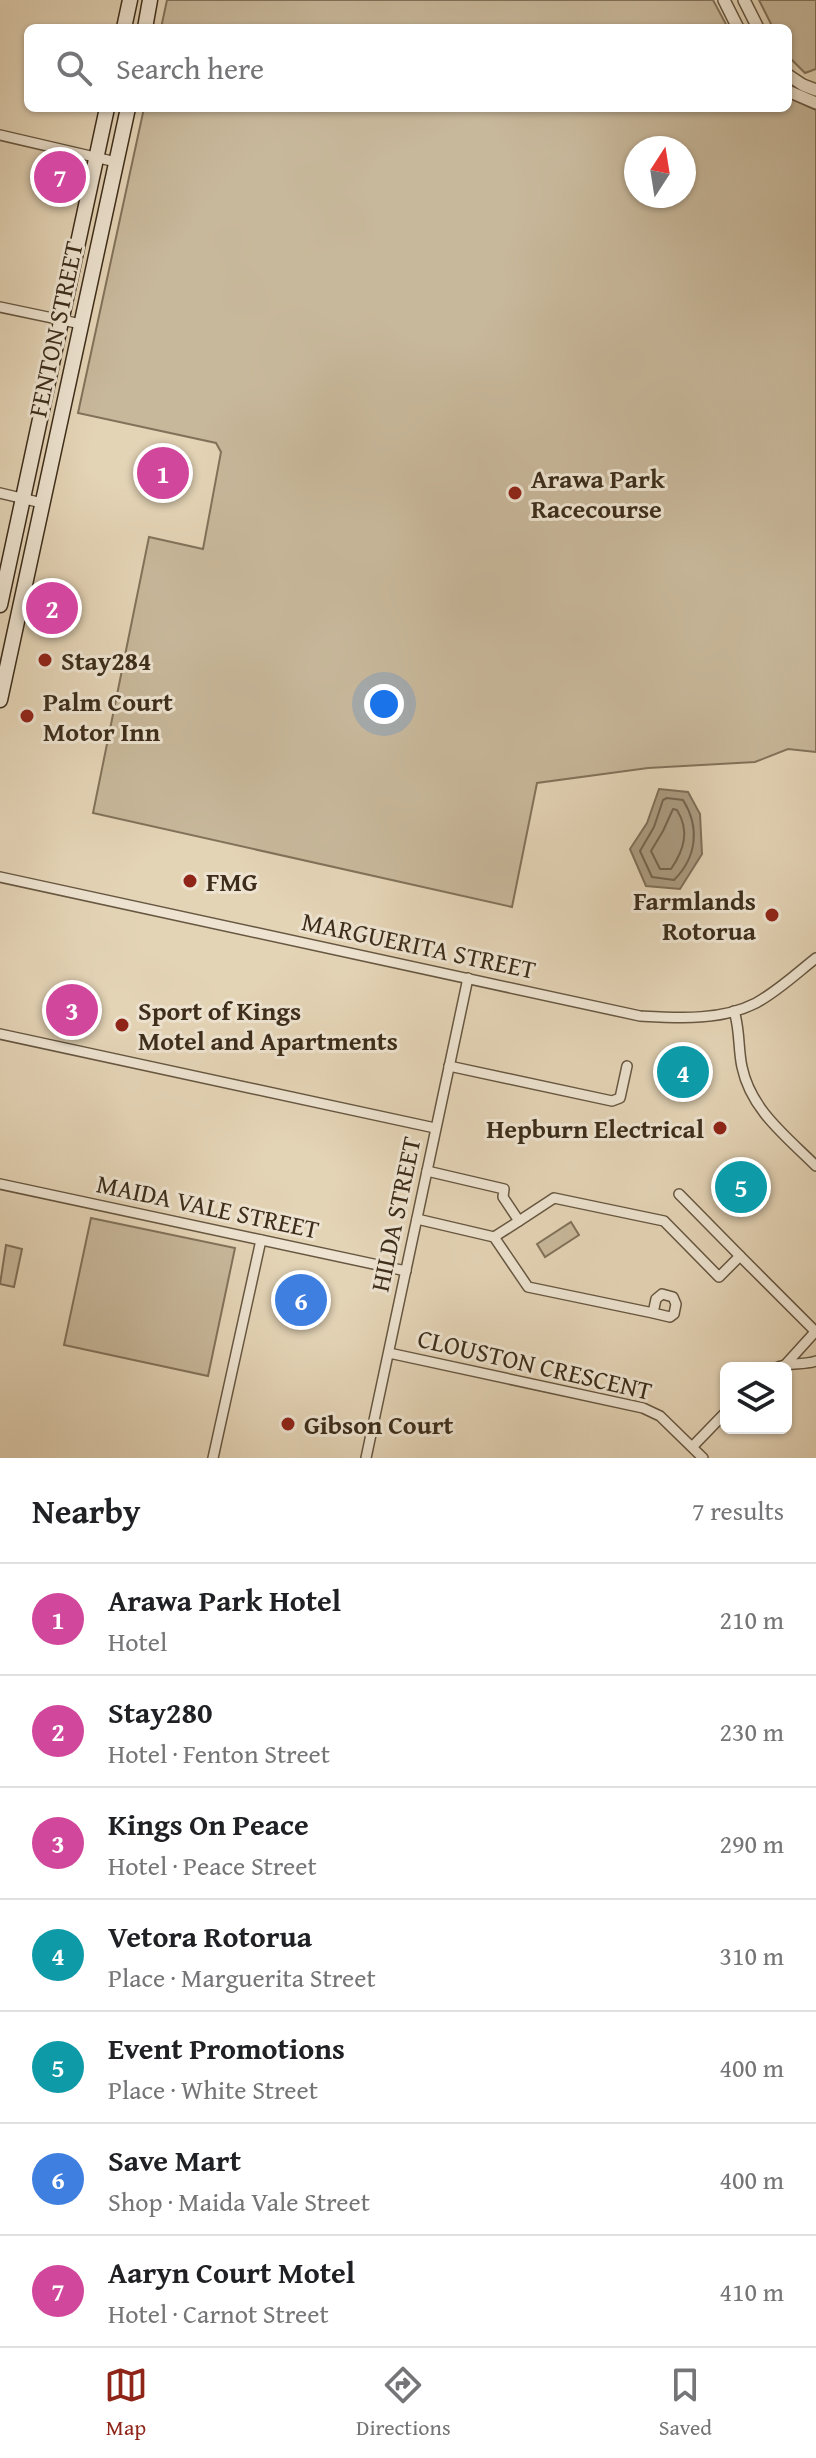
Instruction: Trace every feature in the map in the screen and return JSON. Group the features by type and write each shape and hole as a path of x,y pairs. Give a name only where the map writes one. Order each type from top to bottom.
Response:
{"main road":[{"path":"125,24 130,0"},
{"path":"146,24 150,0"},
{"name":"FENTON STREET","path":"0,605 106,112"},
{"name":"FENTON STREET","path":"0,700 127,112"}],"street":[{"path":"736,24 726,4 744,0 756,24"},
{"path":"792,77 816,80"},
{"path":"792,78 816,90"},
{"path":"792,93 816,103"},
{"path":"0,135 116,162"},
{"path":"0,307 81,324"},
{"path":"0,493 42,503"},
{"name":"MARGUERITA STREET","path":"0,877 640,1016 708,1016 734,1011 756,1003 775,991 816,958"},
{"name":"HILDA STREET","path":"366,1458 468,978"},
{"path":"734,1011 741,1065 756,1104 816,1166"},
{"path":"0,1034 435,1128"},
{"path":"449,1066 612,1101 620,1098 627,1066"},
{"path":"427,1171 504,1189 503,1197 519,1221"},
{"name":"MAIDA VALE STREET","path":"0,1184 406,1271"},
{"path":"679,1194 816,1332 785,1362"},
{"path":"494,1237 554,1198 664,1221 719,1277 740,1256"},
{"path":"417,1219 494,1237 528,1287 653,1313"},
{"path":"213,1458 261,1240"},
{"name":"CLOUSTON CRESCENT","path":"389,1353 643,1408 660,1416 703,1458"},
{"path":"792,1365 816,1361"},
{"path":"693,1446 720,1418"}],"shaded area":[{"path":"167,0 713,0 726,24 162,24"},
{"path":"759,0 816,0 816,69 805,73 792,60 792,24 771,24"},
{"name":"Arawa Park Racecourse","path":"792,99 816,110 816,752 788,749 755,762 648,768 537,783 512,907 93,813 149,537 203,549 221,452 216,443 78,413 143,112 792,112"},
{"path":"91,1218 235,1248 208,1376 64,1345"},
{"path":"571,1222 579,1235 545,1257 537,1244"},
{"path":"6,1245 22,1249 14,1287 0,1284"}],"water":[{"path":"659,789 688,792 700,814 702,854 680,889 646,886 630,849 647,823"}],"place":[{"name":"Aaryn Court Motel","path":"60,177"},
{"name":"Arawa Park Hotel","path":"163,473"},
{"name":"Arawa Park Racecourse","path":"515,493"},
{"name":"Stay280","path":"52,608"},
{"name":"Stay284","path":"45,660"},
{"name":"Palm Court Motor Inn","path":"27,716"},
{"name":"FMG","path":"190,881"},
{"name":"Farmlands Rotorua","path":"772,915"},
{"name":"Kings On Peace","path":"72,1010"},
{"name":"Sport of Kings Motel and Apartments","path":"122,1025"},
{"name":"Vetora Rotorua","path":"683,1072"},
{"name":"Hepburn Electrical","path":"720,1128"},
{"name":"Event Promotions","path":"741,1187"},
{"name":"Save Mart","path":"301,1300"},
{"name":"Gibson Court","path":"288,1424"}]}
